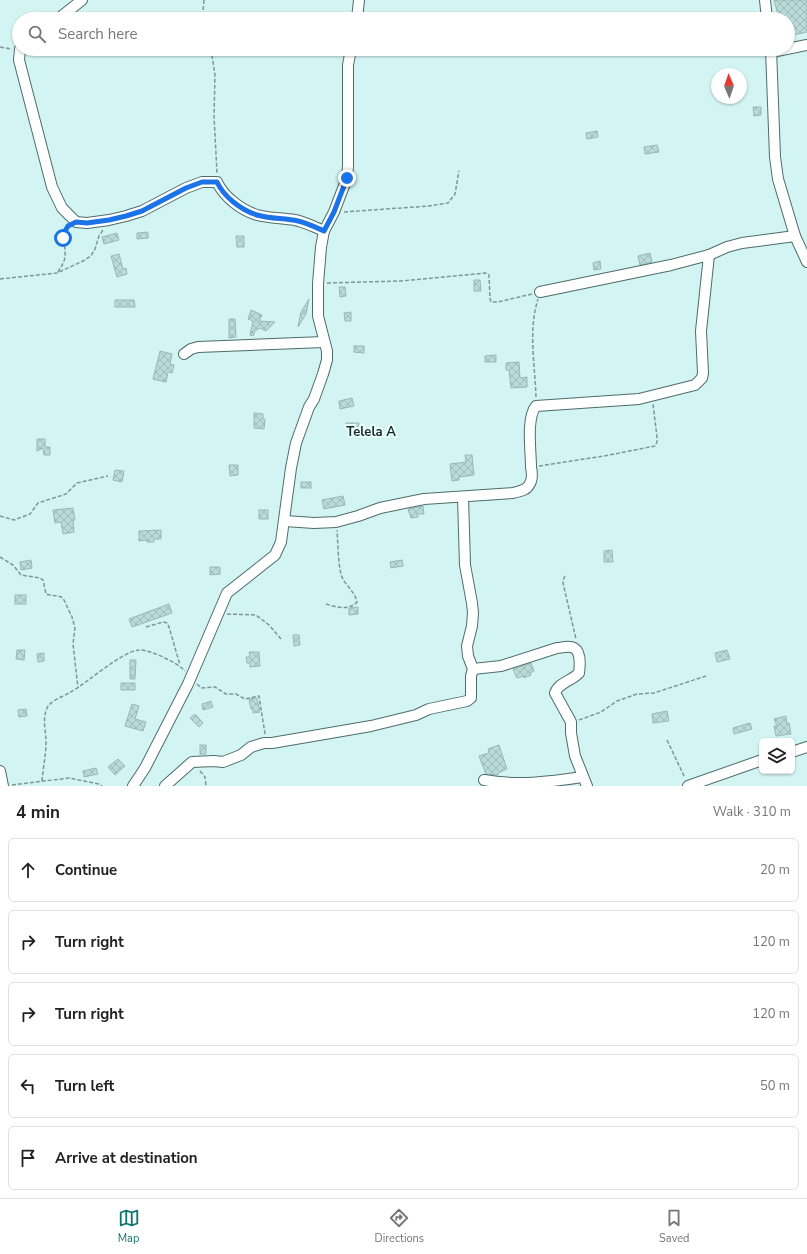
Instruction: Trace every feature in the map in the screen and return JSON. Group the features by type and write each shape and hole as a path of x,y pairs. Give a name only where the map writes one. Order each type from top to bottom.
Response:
{"street":[{"path":"67,12 82,0"},
{"path":"358,12 359,0"},
{"path":"765,0 766,12"},
{"path":"795,47 807,45"},
{"path":"19,56 19,60 52,186 62,208 76,222 87,223 109,220 142,211 186,188 202,182 217,182 223,194 250,212 258,215 296,221 324,231"},
{"path":"133,786 145,768 188,684 227,593 275,555 281,542 296,443 326,366 327,351 318,316 318,284 324,231 334,212 347,178 348,65 350,56"},
{"path":"771,56 776,166 778,179 795,236 807,262"},
{"path":"540,292 645,271 708,255 727,247 742,243 795,236"},
{"path":"285,521 336,522 380,508 424,499 513,493 525,490 530,483 530,422 532,412 536,406 542,404 624,400 652,396 695,385 702,378 701,331 708,255"},
{"path":"184,354 191,349 198,347 324,342"},
{"path":"166,786 192,762 223,762 241,755 250,747 264,743 272,743 371,726 416,716 429,709 467,702 471,698 471,676 473,669 468,656 467,646 472,626 473,613 465,565 463,497"},
{"path":"473,669 501,666 566,647 574,648 577,651 580,664 579,673 574,678 563,683 555,691 571,722 571,733 575,756 585,781 500,784 484,780"},
{"path":"795,751 807,747"},
{"path":"688,786 759,761"},
{"path":"0,771 3,786"}],"path":[{"path":"204,0 204,12"},
{"path":"0,47 12,49"},
{"path":"212,56 215,75 214,116 217,182"},
{"path":"334,212 429,206 448,203 455,194 459,171"},
{"path":"0,279 57,273 83,261 91,256 96,249 99,236 109,220"},
{"path":"57,273 65,258 63,238 65,231 68,226 76,222"},
{"path":"318,284 401,281 486,273 489,275 491,302 498,302 540,292"},
{"path":"536,406 532,357 534,312 540,292"},
{"path":"531,467 604,456 655,446 657,442 652,396"},
{"path":"0,516 14,520 30,514 38,502 66,494 77,483 108,476"},
{"path":"326,604 344,608 353,606 357,602 355,595 347,586 341,573 336,522"},
{"path":"0,557 13,565 21,575 40,578 43,580 46,594 51,596 60,596 62,598 72,617 75,628 73,644 78,688"},
{"path":"565,576 563,583 575,635 577,651"},
{"path":"218,613 256,615 269,625 281,639"},
{"path":"146,628 163,622 167,623 180,665 201,688 215,687 226,694 236,694 245,699 259,696 266,737 272,743"},
{"path":"42,781 46,741 44,718 47,707 54,701 78,688 112,663 137,650 144,650 180,665"},
{"path":"571,722 601,712 617,701 637,694 654,693 706,676"},
{"path":"667,740 688,786"},
{"path":"192,762 205,777 206,786"},
{"path":"8,786 69,778 99,784 102,786"}],"building":[{"path":"774,0 807,0 807,32 795,35 795,12 777,12"},
{"path":"753,107 761,107 761,115 754,116"},
{"path":"597,131 598,137 587,139 586,133"},
{"path":"657,145 659,152 645,154 644,147"},
{"path":"148,232 148,238 137,239 137,233"},
{"path":"117,233 119,240 104,244 102,237"},
{"path":"236,236 244,236 244,247 237,247"},
{"path":"650,253 652,262 640,265 638,256"},
{"path":"119,254 123,269 126,268 127,274 117,277 111,256"},
{"path":"600,261 601,269 594,270 593,263"},
{"path":"474,280 480,280 481,291 474,291"},
{"path":"339,287 345,287 346,296 340,297"},
{"path":"309,299 306,314 298,327 301,312"},
{"path":"115,300 134,300 135,307 115,307"},
{"path":"251,310 262,315 259,321 275,322 266,331 260,328 255,331 253,336 250,335 253,321 248,319"},
{"path":"351,312 351,321 345,321 344,313"},
{"path":"229,319 235,319 236,337 229,338"},
{"path":"354,346 364,346 364,353 354,352"},
{"path":"160,351 172,354 170,364 174,365 172,373 168,372 166,382 153,379"},
{"path":"496,355 496,362 485,362 485,356"},
{"path":"519,362 520,378 527,377 527,387 511,388 509,370 506,370 506,363"},
{"path":"352,398 354,406 340,409 339,401"},
{"path":"254,413 263,414 263,419 265,419 264,429 254,428"},
{"path":"346,423 359,423 359,429 347,429"},
{"path":"37,439 45,439 45,447 50,447 50,455 44,455 43,448 37,451"},
{"path":"465,455 472,455 474,475 459,477 459,480 452,481 450,464 466,462"},
{"path":"229,465 238,465 238,475 230,476"},
{"path":"115,470 124,471 122,482 113,480"},
{"path":"301,482 311,482 311,488 301,488"},
{"path":"343,496 345,505 324,509 322,500"},
{"path":"423,506 424,514 417,514 418,517 411,518 408,509"},
{"path":"73,508 75,520 73,521 74,532 63,534 61,522 55,523 53,510"},
{"path":"259,510 268,510 268,519 259,519"},
{"path":"161,530 161,539 154,539 154,542 147,542 147,540 139,541 139,531"},
{"path":"612,550 613,562 604,562 604,551"},
{"path":"31,560 32,568 21,570 20,562"},
{"path":"402,560 403,566 391,568 390,562"},
{"path":"210,567 220,567 220,574 210,575"},
{"path":"15,595 26,595 26,604 15,604"},
{"path":"169,604 172,613 132,627 129,619"},
{"path":"358,607 358,614 349,615 349,608"},
{"path":"293,635 299,635 300,645 294,646"},
{"path":"17,650 25,650 24,660 16,659"},
{"path":"727,650 730,659 717,662 715,653"},
{"path":"249,652 259,652 260,666 250,667 250,663 247,663 246,657 250,657"},
{"path":"44,653 44,661 38,662 37,654"},
{"path":"130,660 136,660 135,679 130,679"},
{"path":"531,663 534,671 530,673 531,675 524,678 523,676 517,678 513,669"},
{"path":"121,683 135,683 135,690 121,690"},
{"path":"257,698 260,712 253,713 249,699"},
{"path":"211,701 213,707 203,710 202,704"},
{"path":"132,704 139,706 135,719 146,722 143,731 125,726"},
{"path":"26,709 27,716 19,717 18,710"},
{"path":"667,711 669,721 653,723 652,714"},
{"path":"196,715 203,723 199,727 190,718"},
{"path":"786,716 791,734 776,736 774,726 777,726 774,719"},
{"path":"750,723 752,729 734,734 733,728"},
{"path":"200,745 206,745 206,754 200,754"},
{"path":"499,745 507,769 498,773 498,775 486,774 479,756 489,753 488,749"},
{"path":"118,759 125,766 115,775 108,767"},
{"path":"96,768 98,774 84,777 83,771"}],"district":[{"name":"Telela A","path":"371,431"}],"route":[{"path":"63,238 68,226 76,222 87,223 109,220 142,211 186,188 202,182 217,182 223,194 250,212 258,215 296,221 324,231 334,212 347,178"}]}
